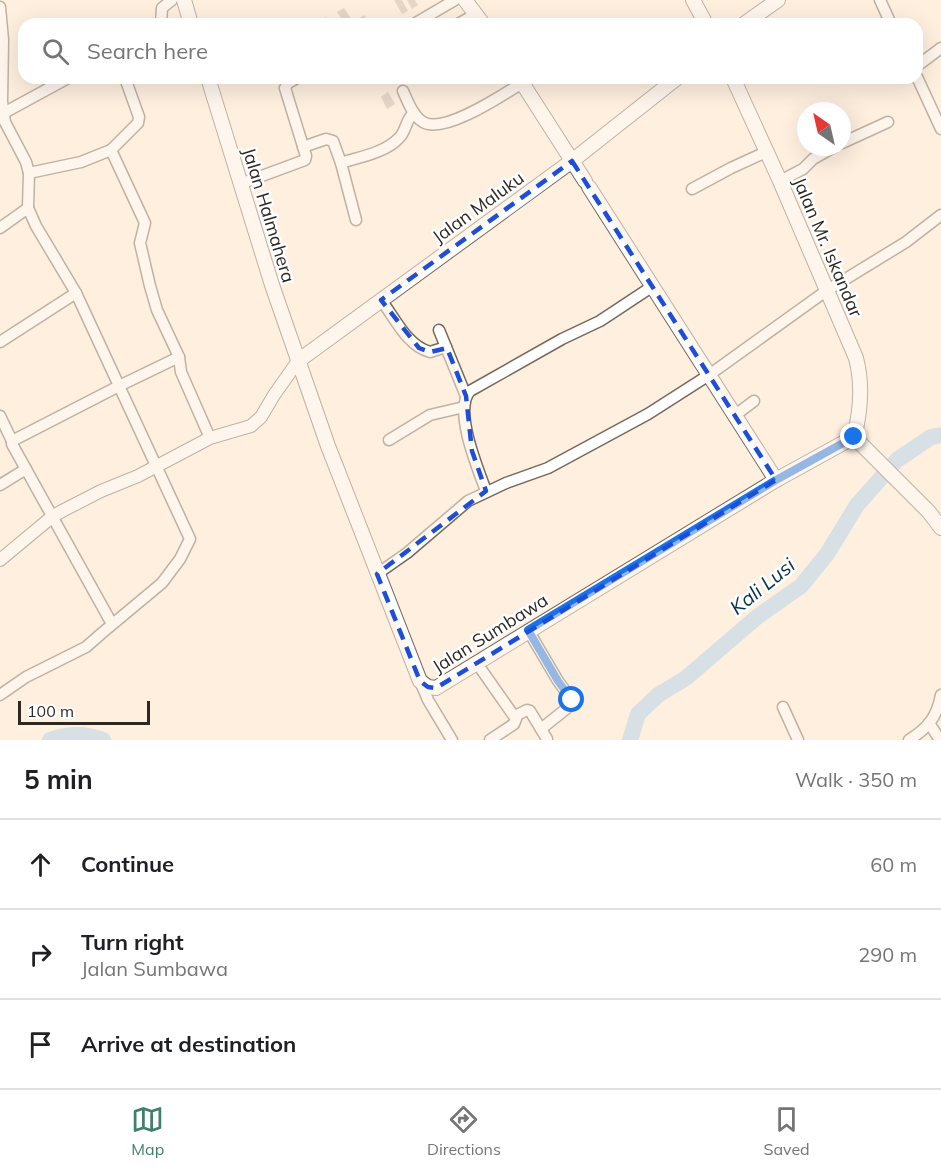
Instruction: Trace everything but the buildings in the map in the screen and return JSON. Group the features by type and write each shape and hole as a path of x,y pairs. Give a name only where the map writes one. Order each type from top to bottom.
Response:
{"main road":[{"path":"184,0 189,18"},
{"path":"465,0 478,18"},
{"path":"693,0 703,18"},
{"path":"752,18 778,0"},
{"name":"Jalan Halmahera","path":"210,84 298,361"},
{"path":"523,84 776,480"},
{"name":"Jalan Maluku","path":"298,361 572,161 669,84"},
{"name":"Jalan Mr. Iskandar","path":"736,84 856,358 860,373 861,405 854,437"},
{"name":"Jalan Sumbawa","path":"298,361 377,574 420,681 428,687 436,687 776,480 854,437"},
{"path":"854,437 936,519"}],"street":[{"path":"161,18 162,8 172,0"},
{"path":"424,18 455,0"},
{"path":"880,0 888,18"},
{"path":"0,7 3,40 2,114 26,162 29,173 28,208 36,226 76,293 190,539 189,544 162,583 86,647 26,677 0,695"},
{"path":"923,62 941,48"},
{"path":"2,114 57,84"},
{"path":"29,173 81,162 111,150 138,123 139,117 127,84"},
{"path":"240,184 303,162 306,156 285,88 287,84"},
{"path":"403,91 414,113 427,124 454,120 477,110 514,84"},
{"path":"920,84 941,129"},
{"path":"341,163 374,152 398,140 406,129 408,118 414,113"},
{"path":"851,139 888,122"},
{"path":"303,147 329,139 335,146 356,220"},
{"path":"111,150 145,224 140,243 141,253 157,310 179,357 181,372 210,438"},
{"path":"692,189 766,152"},
{"path":"780,181 803,169 818,156"},
{"path":"0,228 28,208"},
{"path":"377,574 407,553 468,501 486,491 548,468 648,414 709,375 826,291 906,242 941,215"},
{"path":"389,440 430,415 465,401 470,391 562,339 600,321 653,286"},
{"path":"0,342 76,293"},
{"path":"381,300 407,337 419,348 430,352 446,347"},
{"path":"439,330 465,401 472,451 486,491"},
{"path":"12,441 179,357"},
{"path":"0,560 53,516 210,438 256,423 298,361"},
{"path":"734,416 754,401"},
{"path":"0,416 12,444 112,624"},
{"path":"0,485 26,469"},
{"path":"515,716 527,710 530,711 544,734 571,705 572,700 528,630"},
{"path":"476,662 515,716 514,724 490,740"},
{"path":"420,681 428,700 452,740"},
{"path":"909,740 929,723 938,711 941,695"},
{"path":"783,708 798,740"},
{"path":"929,723 940,740"}],"highlighted area":[{"path":"572,161 776,480 436,688 428,687 420,681 377,574 486,491 472,451 466,396 447,348 430,352 419,348 381,300"}],"waterway":[{"name":"Kali Lusi","path":"630,740 638,714 658,695 686,678 757,617 801,586 827,554 857,505 897,460 931,437 941,435"},
{"name":"Kali Lusi","path":"50,740 77,735 103,740"}],"route":[{"path":"572,700 528,630 776,480 854,437"}]}
